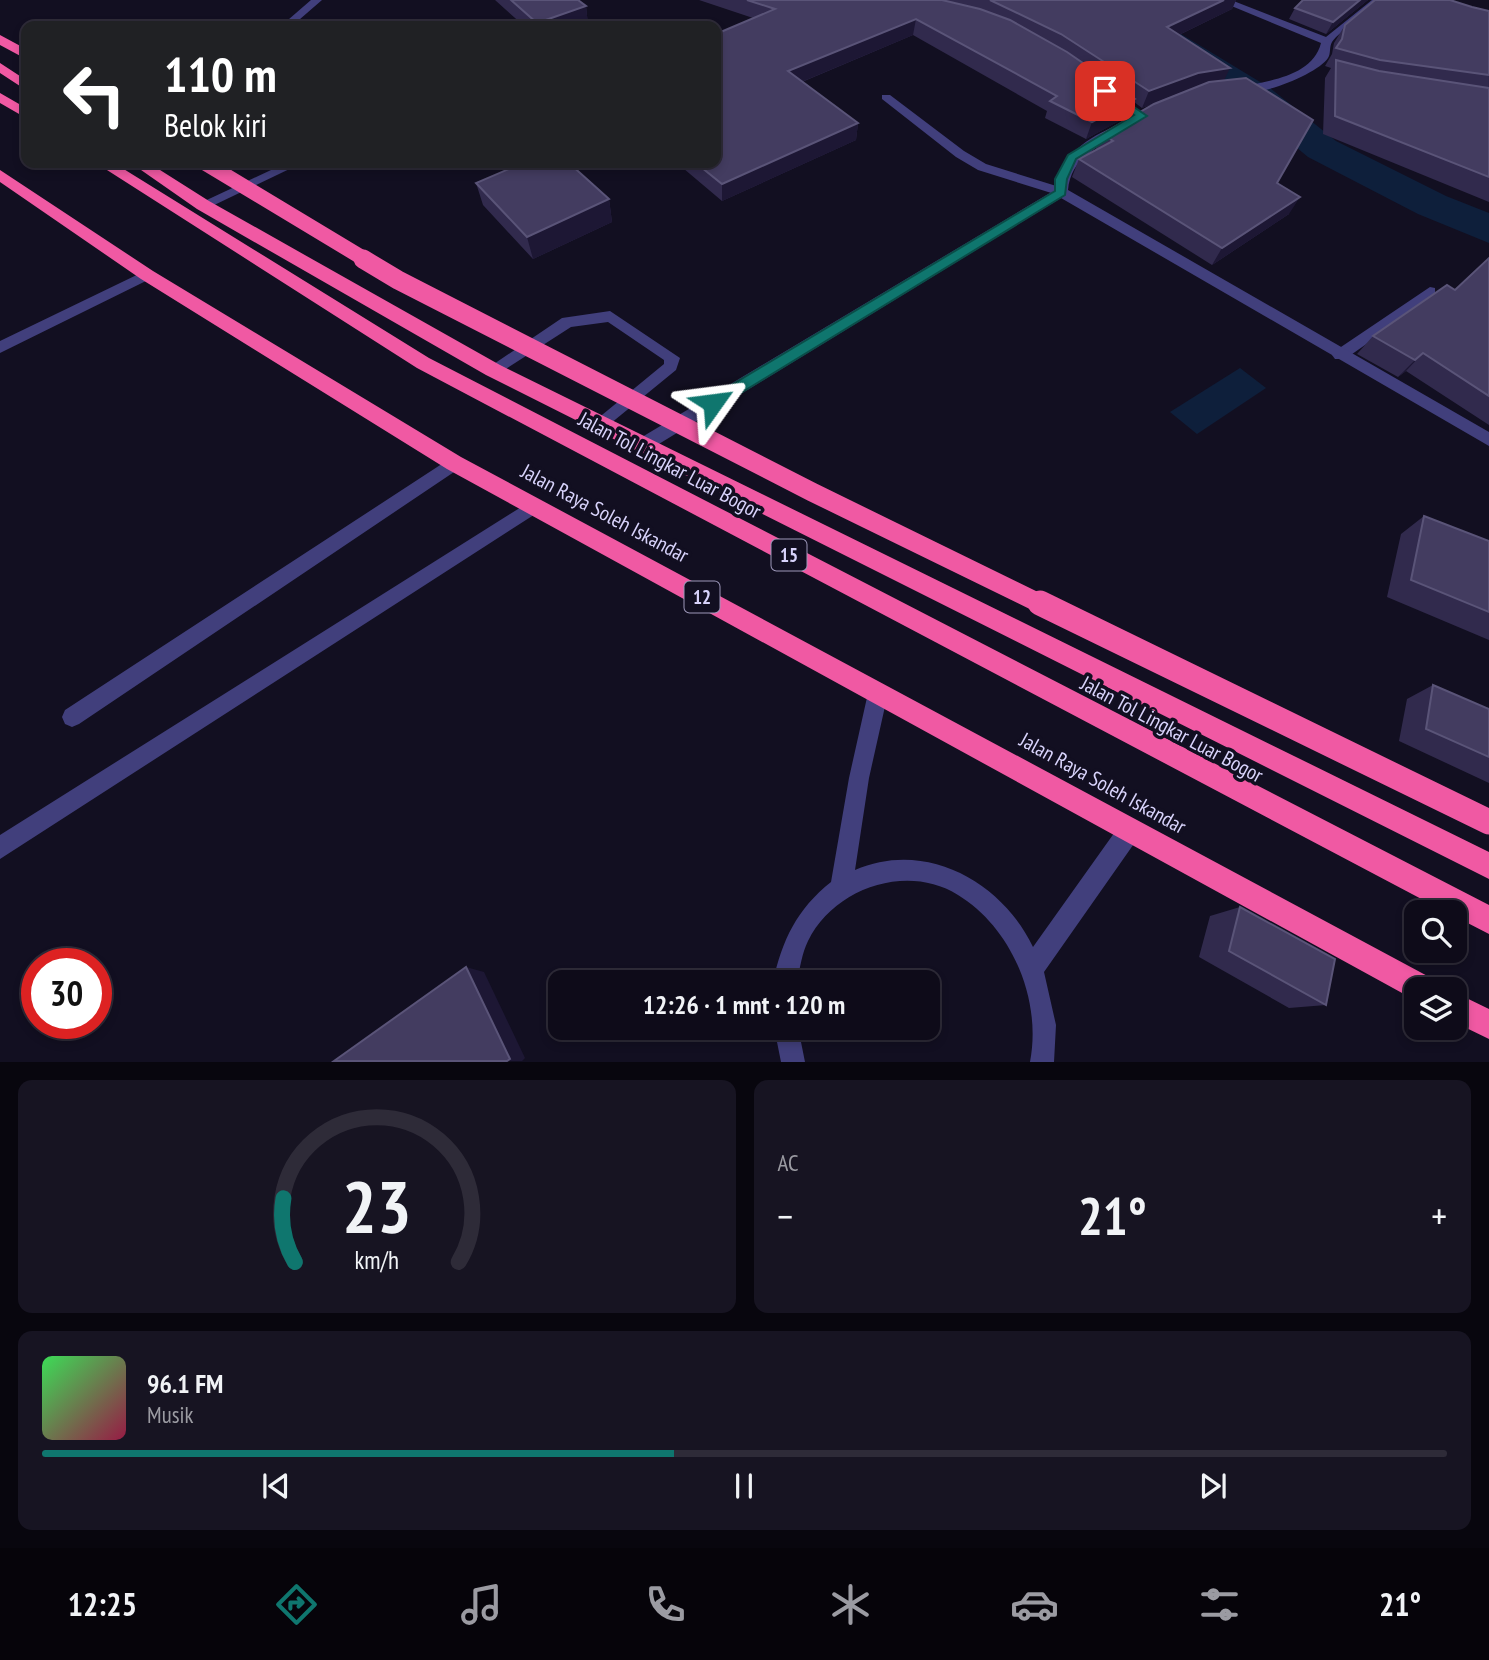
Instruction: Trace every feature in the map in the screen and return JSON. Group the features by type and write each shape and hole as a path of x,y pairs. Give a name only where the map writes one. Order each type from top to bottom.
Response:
{"highway":[{"path":"0,39 21,52"},
{"path":"0,67 21,82"},
{"path":"0,97 21,111"},
{"name":"Jalan Tol Lingkar Luar Bogor","path":"112,168 423,363 1489,920"},
{"path":"147,168 203,205 493,370 1489,866"},
{"name":"Jalan Tol Lingkar Luar Bogor","path":"213,168 398,280 812,492 1489,822"},
{"name":"Jalan Raya Soleh Iskandar","path":"0,175 147,275 454,463 1404,979"},
{"path":"1467,1013 1489,1025"}],"street":[{"path":"292,21 317,0"},
{"path":"1222,0 1327,41"},
{"path":"1220,92 1270,86 1317,70 1327,41 1378,0"},
{"path":"886,97 960,154 982,167 1061,192 1489,440"},
{"path":"1061,192 1061,179 1072,157 1130,122"},
{"path":"203,205 285,168"},
{"path":"643,445 1061,192"},
{"path":"0,347 147,275"},
{"path":"1340,355 1430,292"},
{"path":"493,370 567,322 610,316 672,358 671,366 599,424"},
{"path":"72,717 454,463"},
{"path":"0,848 534,506"},
{"path":"841,886 859,778 878,693"},
{"path":"1032,969 1129,830"},
{"path":"788,970 803,927 820,904 841,886 865,874 891,868 919,870 953,881 986,901 1013,932 1032,969 1044,1011 1045,1060"},
{"path":"789,1040 793,1062"}],"water":[{"path":"1240,368 1266,388 1197,434 1170,412"}],"building":[{"path":"511,0 578,0 586,6 543,21 535,21"},
{"path":"747,0 942,0 980,9 1010,20 1067,52 1135,99 1092,122 1050,101 1057,96 916,19 788,71 858,123 722,184 702,168 721,168 721,32 775,9"},
{"path":"990,0 1224,0 1167,27 1230,68 1198,73 1149,91 1061,34"},
{"path":"1303,0 1360,0 1333,22 1295,8"},
{"path":"1375,0 1450,0 1489,11 1489,75 1380,60 1336,48 1342,39 1345,25"},
{"path":"1336,60 1379,71 1489,88 1489,177 1335,116"},
{"path":"1246,78 1313,120 1277,183 1300,197 1222,248 1079,159 1113,141 1102,134 1154,104 1209,82"},
{"path":"511,168 575,168 609,199 527,237 476,183"},
{"path":"1489,258 1489,396 1423,353 1415,360 1373,336 1447,285 1455,290"},
{"path":"1424,516 1489,541 1489,612 1411,580"},
{"path":"1433,685 1489,709 1489,757 1426,729"},
{"path":"1240,907 1335,959 1326,1005 1229,951"},
{"path":"466,967 510,1059 334,1061"}],"waterway":[{"path":"1102,0 1257,96 1322,149 1432,205 1489,229"}],"route":[{"path":"713,403 1061,192 1061,179 1072,157 1141,116 1105,91"}]}
